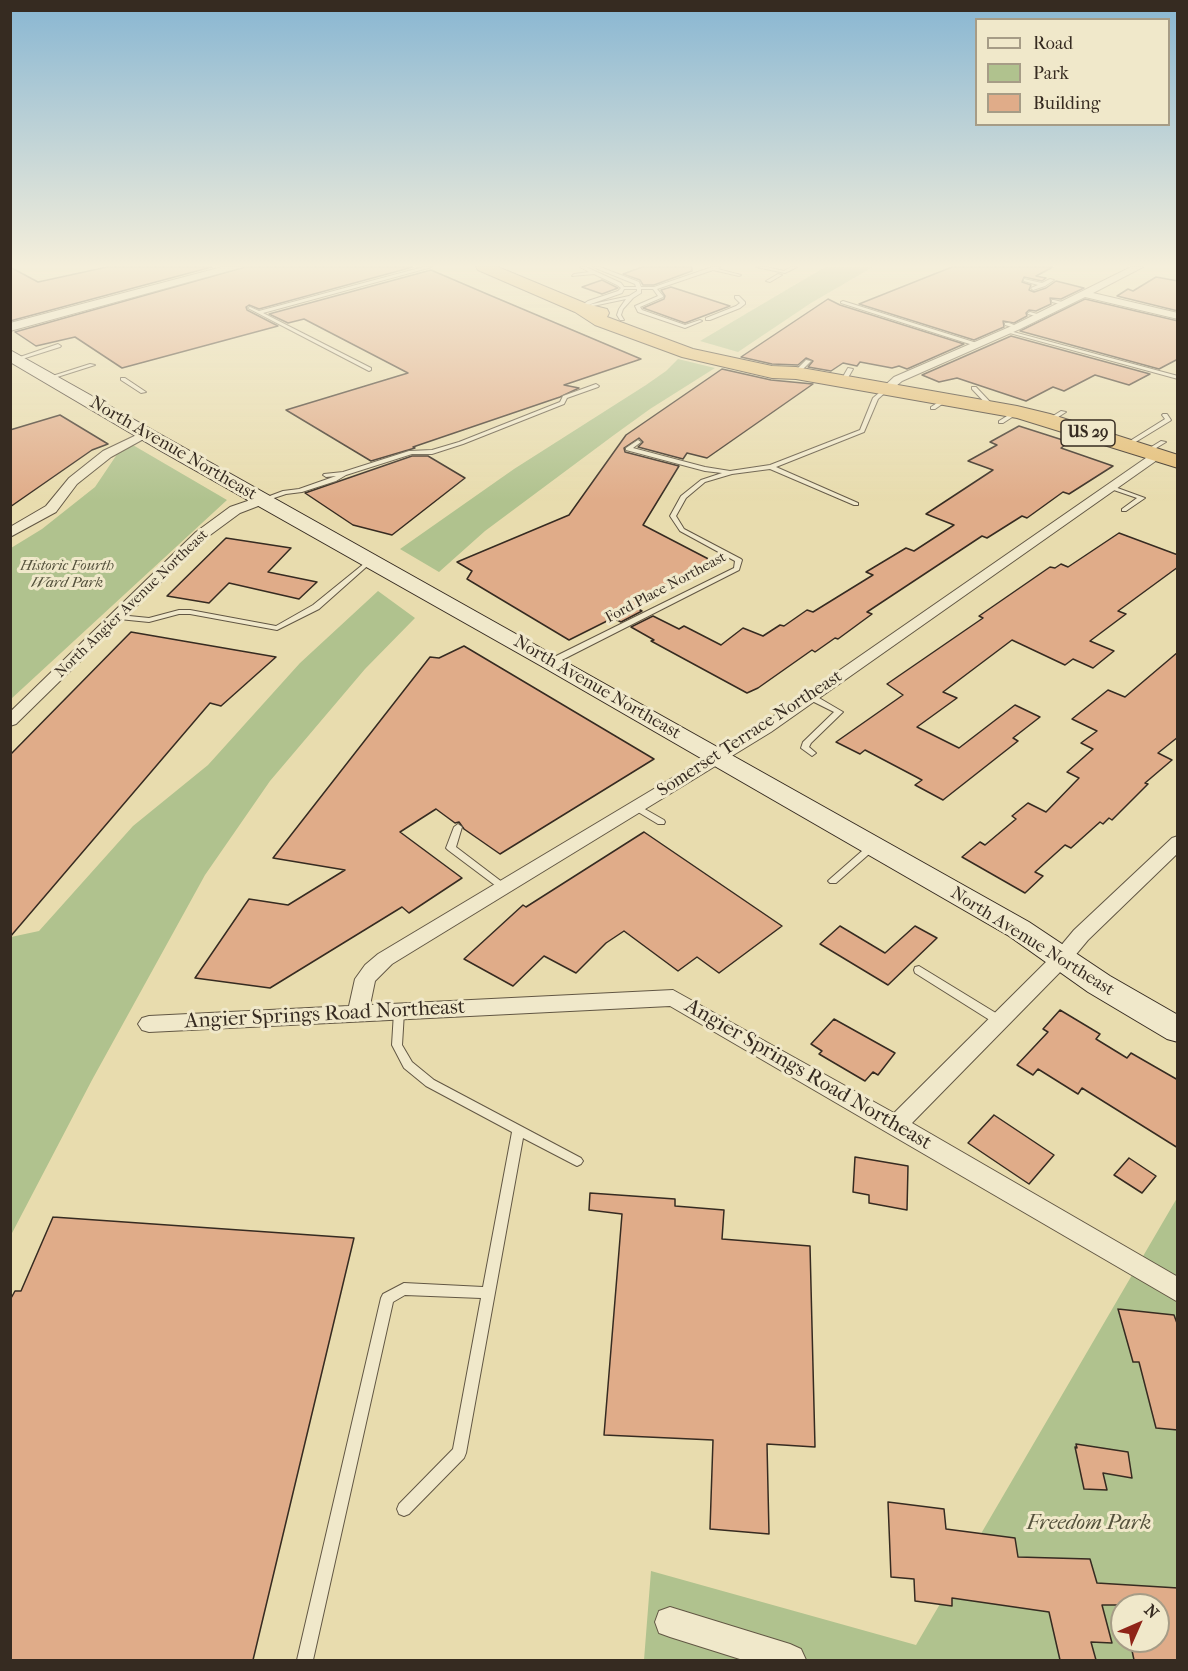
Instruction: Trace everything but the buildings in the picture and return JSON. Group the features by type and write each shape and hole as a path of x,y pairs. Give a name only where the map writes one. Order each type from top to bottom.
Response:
{"highway":[{"name":"US 29","path":"662,345 772,372 802,367"},
{"name":"US 29","path":"689,345 778,366 802,367 847,375 886,389 940,403 1003,413 1057,416 1148,448 1178,462"}],"main road":[{"name":"North Avenue Northeast","path":"14,357 145,434 1019,929 1099,984 1178,1030"}],"street":[{"path":"886,389 898,379 978,345"},
{"path":"10,533 51,509 73,481 107,454 145,434"},
{"name":"Somerset Terrace Northeast","path":"358,1014 365,980 385,958 718,758 811,697 1110,487 1148,448"},
{"name":"North Angier Avenue Northeast","path":"10,722 201,535 235,510 262,500"},
{"path":"896,1125 1061,959 1081,935 1178,842"},
{"name":"Angier Springs Road Northeast","path":"149,1024 673,998 896,1125 1178,1291"},
{"path":"669,1622 790,1660"}],"lane":[{"path":"323,345 369,369"},
{"path":"1070,345 1178,378"},
{"path":"14,357 58,346"},
{"path":"49,378 92,365"},
{"path":"123,379 142,392"},
{"path":"262,500 285,492 300,491 411,452 432,452 562,403 565,397 596,386"},
{"path":"974,388 1003,413"},
{"name":"Ford Place Northeast","path":"551,662 737,569 739,560 682,530 673,516 684,497 703,481 730,472 771,467 862,431 876,398 886,389"},
{"path":"1148,448 1168,420 1165,415"},
{"path":"638,442 628,449 705,469 730,472"},
{"path":"771,467 856,504"},
{"path":"326,475 344,474"},
{"path":"1110,487 1142,498 1125,510"},
{"path":"119,617 149,620 179,612 190,612 277,628 316,607 371,560"},
{"path":"811,697 839,712 807,742 805,748 812,753"},
{"path":"636,807 661,822"},
{"path":"458,827 451,848 503,887"},
{"path":"833,881 873,846"},
{"path":"919,970 1000,1020"},
{"path":"399,1012 397,1045 408,1065 430,1083 518,1132 577,1161"},
{"path":"404,1509 459,1453 518,1132"},
{"path":"305,1660 387,1298 404,1289 489,1293"}],"green space":[{"path":"714,345 748,345 738,352"},
{"path":"678,359 715,368 614,435 485,531 439,572 400,549 514,469 646,385"},
{"name":"Historic Fourth Ward Park","path":"126,441 227,500 11,699 11,548 42,529 95,487"},
{"path":"378,591 415,618 365,669 270,781 205,875 92,1080 11,1235 11,937 39,931 133,826 208,765 300,663"},
{"name":"Freedom Park","path":"1177,1198 1177,1660 644,1660 651,1571 916,1645"}]}
